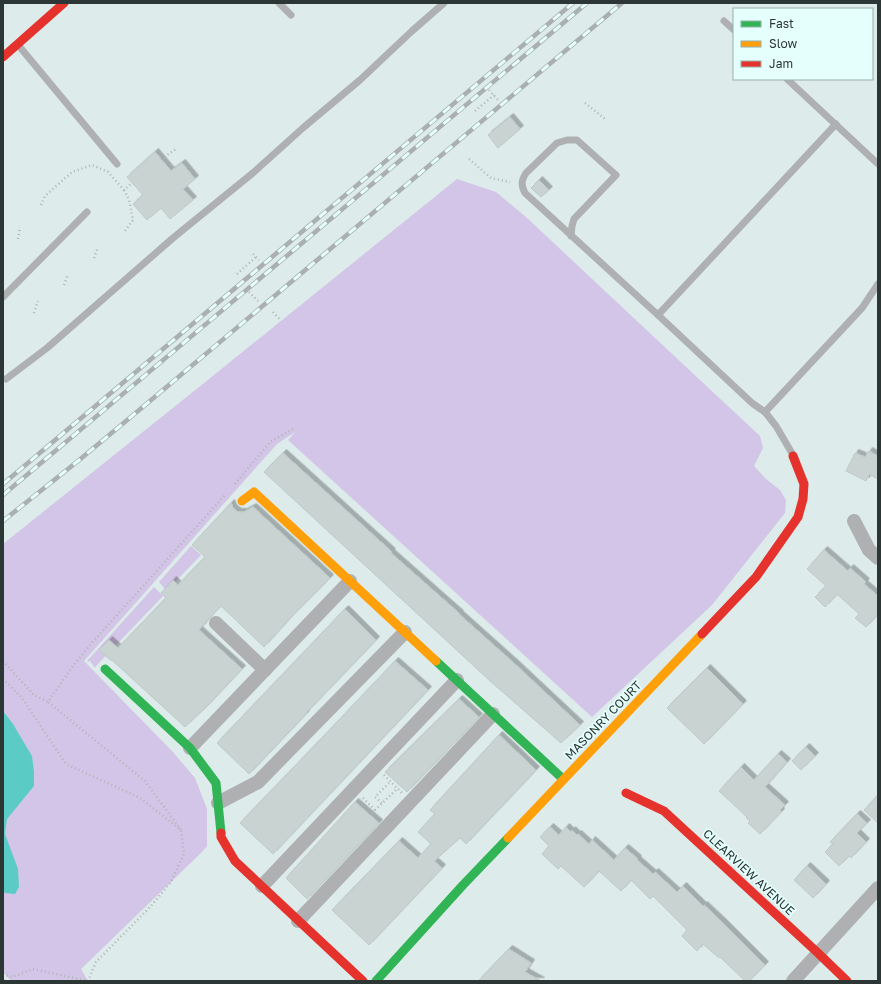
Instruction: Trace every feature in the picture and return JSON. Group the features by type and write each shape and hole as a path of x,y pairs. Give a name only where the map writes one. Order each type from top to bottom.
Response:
{"street":[{"path":"3,57 64,3"},
{"name":"MASONRY COURT","path":"376,981 463,885 756,577 798,517 803,499 804,484 793,456"},
{"path":"242,501 254,492 564,779"},
{"path":"854,521 869,550 878,558"},
{"path":"190,748 350,581"},
{"path":"216,623 265,670"},
{"path":"218,803 258,782 405,632"},
{"path":"105,669 190,748 216,783 221,837 235,861 363,981"},
{"path":"262,886 457,680"},
{"path":"298,921 494,714"},
{"name":"CLEARVIEW AVENUE","path":"626,793 664,811 847,981"},
{"path":"793,981 878,888"}],"lane":[{"path":"279,3 291,15"},
{"path":"4,379 47,348 173,238 254,172 304,127 360,80 444,3"},
{"path":"724,21 733,29"},
{"path":"17,44 117,164"},
{"path":"788,80 878,164"},
{"path":"658,315 836,124"},
{"path":"571,236 574,219 616,175 577,140 567,140 557,143 526,173 522,179 522,186 525,193 571,236 658,315 752,403 765,412 776,426 793,456"},
{"path":"3,297 87,212"},
{"path":"765,412 862,308 878,284"}],"path":[{"path":"489,90 498,100"},
{"path":"475,111 494,95"},
{"path":"585,103 605,119"},
{"path":"161,159 176,148"},
{"path":"469,159 491,178 510,182"},
{"path":"41,205 45,196 72,172 92,165 108,172 124,190 129,200 133,220 125,231"},
{"path":"124,190 132,183"},
{"path":"18,239 20,227"},
{"path":"94,258 98,247"},
{"path":"253,254 259,260"},
{"path":"237,274 256,257"},
{"path":"64,285 68,274"},
{"path":"249,292 258,301"},
{"path":"34,313 38,301"},
{"path":"273,312 281,321"},
{"path":"48,702 73,666 90,645 200,524 270,442 293,429"},
{"path":"3,661 34,695 48,702 145,781 181,830 184,854 171,882 96,962 88,981 33,969 12,977 3,974"},
{"path":"3,678 22,698 66,764 140,798 181,830"},
{"path":"375,766 411,802"},
{"path":"382,803 375,796 391,782"},
{"path":"372,813 398,788"}],"shaded area":[{"path":"457,179 496,192 526,217 760,436 763,448 754,466 766,479 780,490 786,500 785,513 712,605 592,717 288,440 295,432 277,444 84,661 172,751 195,778 207,809 207,846 81,969 88,981 11,981 3,972 3,544"},
{"path":"191,546 201,555 166,590 159,582"},
{"path":"154,587 163,596 95,668 90,661 87,661"}],"water":[{"path":"3,711 13,724 32,756 34,772 34,786 7,819 5,834 18,869 19,887 15,894 5,893 3,891"}],"building":[{"path":"510,117 520,129 498,148 488,135"},
{"path":"155,152 171,171 182,163 195,179 183,189 193,200 170,219 161,208 147,220 133,204 143,195 127,177"},
{"path":"539,180 549,190 541,197 531,188"},
{"path":"869,451 878,456 878,479 869,474 866,481 846,471 855,453 865,457"},
{"path":"283,453 580,725 561,743 489,680 264,472"},
{"path":"231,503 233,508 238,512 244,512 253,507 330,578 290,618 264,647 221,606 210,617 199,630 242,669 185,727 99,650 109,640 118,648 166,598 161,593 173,580 178,585 205,557 192,545"},
{"path":"824,550 848,571 850,568 866,582 864,584 878,596 878,614 866,627 855,618 859,614 837,594 825,607 815,597 826,586 807,569"},
{"path":"345,609 376,640 249,774 217,743"},
{"path":"395,661 428,690 273,854 240,823"},
{"path":"707,668 743,704 704,744 667,708"},
{"path":"459,699 479,717 407,792 385,772"},
{"path":"499,735 536,770 466,844 460,838 434,861 442,868 369,945 332,910 399,841 418,858 431,844 418,832 435,814 430,810"},
{"path":"806,747 815,756 801,770 792,761"},
{"path":"778,754 787,762 765,787 785,805 780,810 781,812 760,834 748,823 750,821 746,818 747,817 719,791 741,767 754,780"},
{"path":"878,795 878,823 864,810"},
{"path":"355,802 379,823 307,899 286,878"},
{"path":"857,814 867,823 857,833 866,842 851,858 849,856 839,866 825,852 833,844 830,842"},
{"path":"550,827 559,835 566,827 571,832 572,830 577,835 578,834 589,844 592,840 614,860 625,848 653,874 655,872 677,892 683,886 765,965 749,981 745,981 720,957 719,958 703,944 697,951 682,936 687,930 653,896 650,899 631,880 621,891 599,871 584,887 561,866 558,869 542,854 549,846 540,837"},
{"path":"807,866 826,884 813,898 794,880"},
{"path":"509,949 531,963 525,972 541,981 478,981"}],"railway":[{"path":"3,484 573,3"},
{"path":"3,495 587,3"},
{"path":"3,521 144,406 622,3"}],"traffic: fast":[{"path":"436,661 563,779"},
{"path":"105,669 190,748 216,783 221,833"},
{"path":"376,981 508,838"}],"traffic: slow":[{"path":"242,501 254,492 436,661"},
{"path":"508,838 702,634"}],"traffic: jam":[{"path":"3,57 64,3"},
{"path":"702,634 756,577 798,517 803,499 804,484 793,456"},
{"path":"626,793 664,811 847,981"},
{"path":"221,833 221,837 235,861 363,981"}]}
